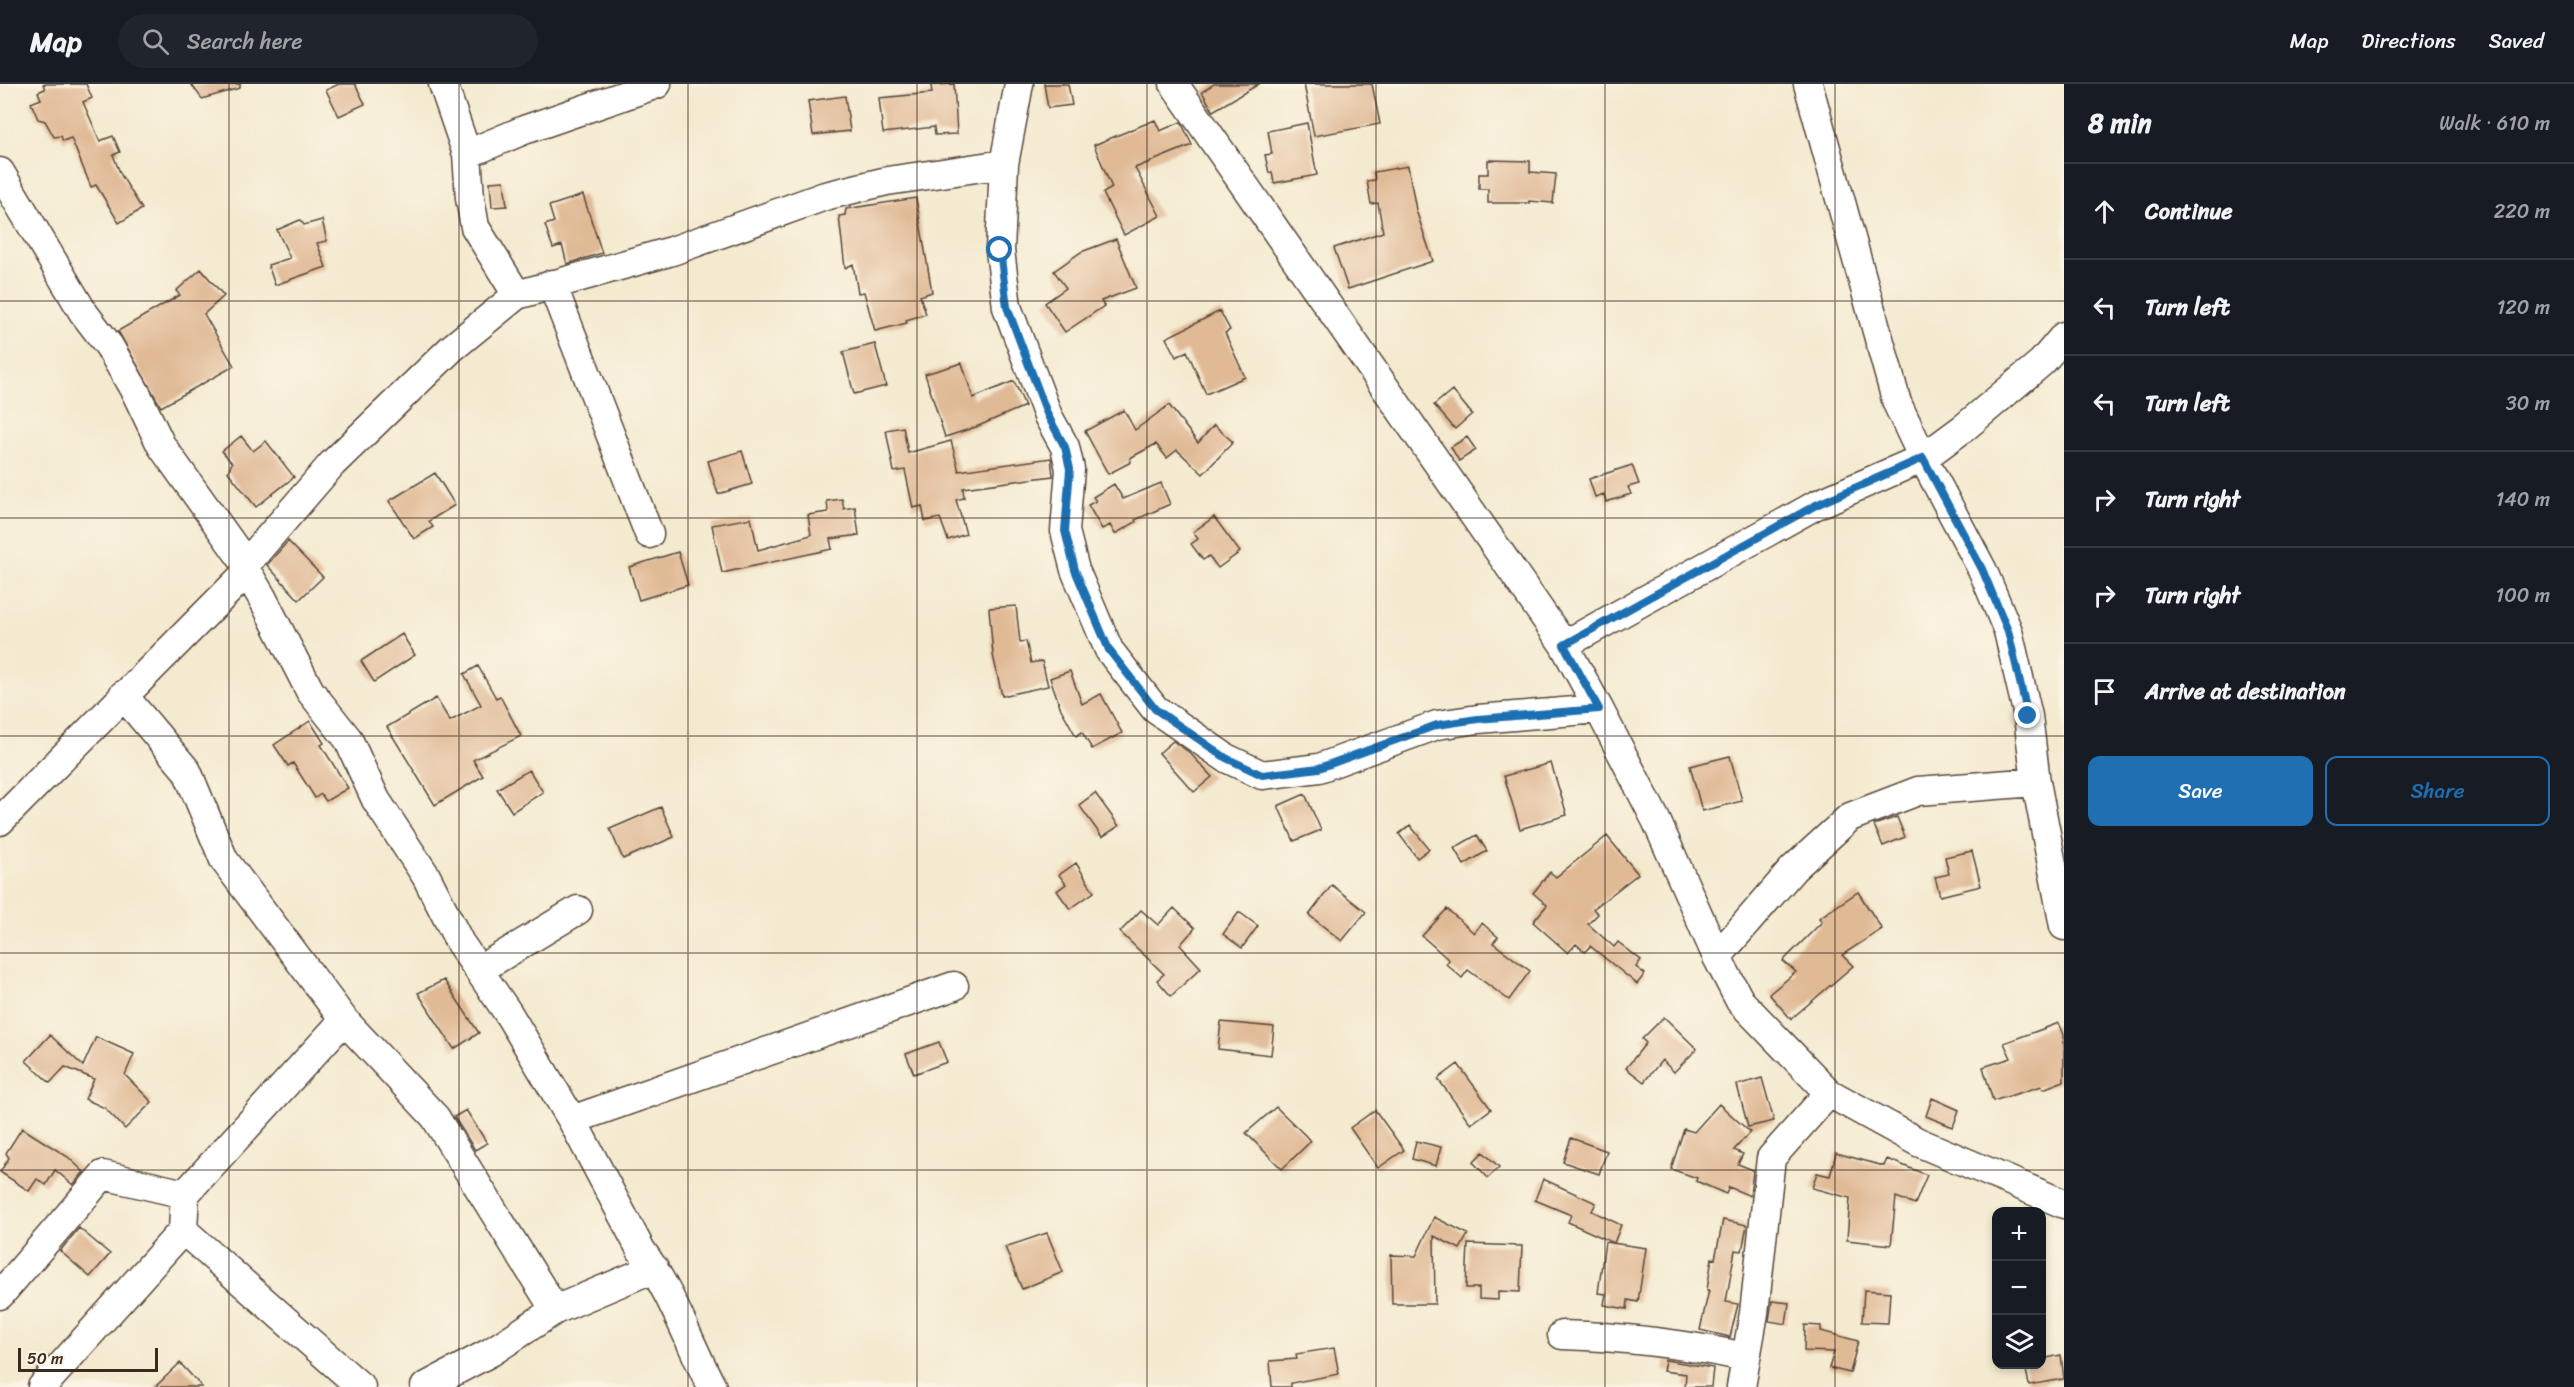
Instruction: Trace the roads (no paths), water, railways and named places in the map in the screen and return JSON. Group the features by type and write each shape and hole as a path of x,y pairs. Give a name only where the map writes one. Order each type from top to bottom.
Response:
{"street":[{"path":"443,84 467,154 470,198 475,227 518,295"},
{"path":"467,154 555,119 657,84"},
{"path":"1019,84 1004,164 1000,250 1007,307 1048,416 1065,447 1070,469 1065,531 1075,570 1109,650 1155,709 1226,758 1262,775 1319,768 1437,725 1478,719 1599,709"},
{"path":"1174,84 1564,645 1656,820 1717,957 1740,1001 1829,1093 1918,1142 2064,1204"},
{"path":"1808,84 1897,403 1923,458 1982,569 2008,631 2028,716 2036,782 2064,926"},
{"path":"0,821 246,568 332,464 452,348 518,295 672,251 825,196 887,181 1004,164"},
{"path":"0,172 83,312 109,346 136,393 161,445 246,568 310,691 348,739 376,800 426,876 460,943 572,1120 597,1171 641,1250 654,1268 712,1387"},
{"path":"552,284 649,534"},
{"path":"1564,645 1816,505 1923,458 1965,427 2042,362 2064,336"},
{"path":"123,695 187,771 224,860 344,1020 435,1117 555,1310"},
{"path":"1717,957 1793,869 1850,817 1918,791 2036,782"},
{"path":"479,970 579,910"},
{"path":"572,1120 954,986"},
{"path":"42,1387 183,1230 185,1194 344,1020"},
{"path":"1741,1387 1754,1313 1771,1158 1829,1093"},
{"path":"0,1294 103,1175 185,1194"},
{"path":"183,1230 361,1387"},
{"path":"424,1387 491,1352 555,1310 654,1268"},
{"path":"1562,1335 1639,1340 1709,1349 1745,1357"}]}
